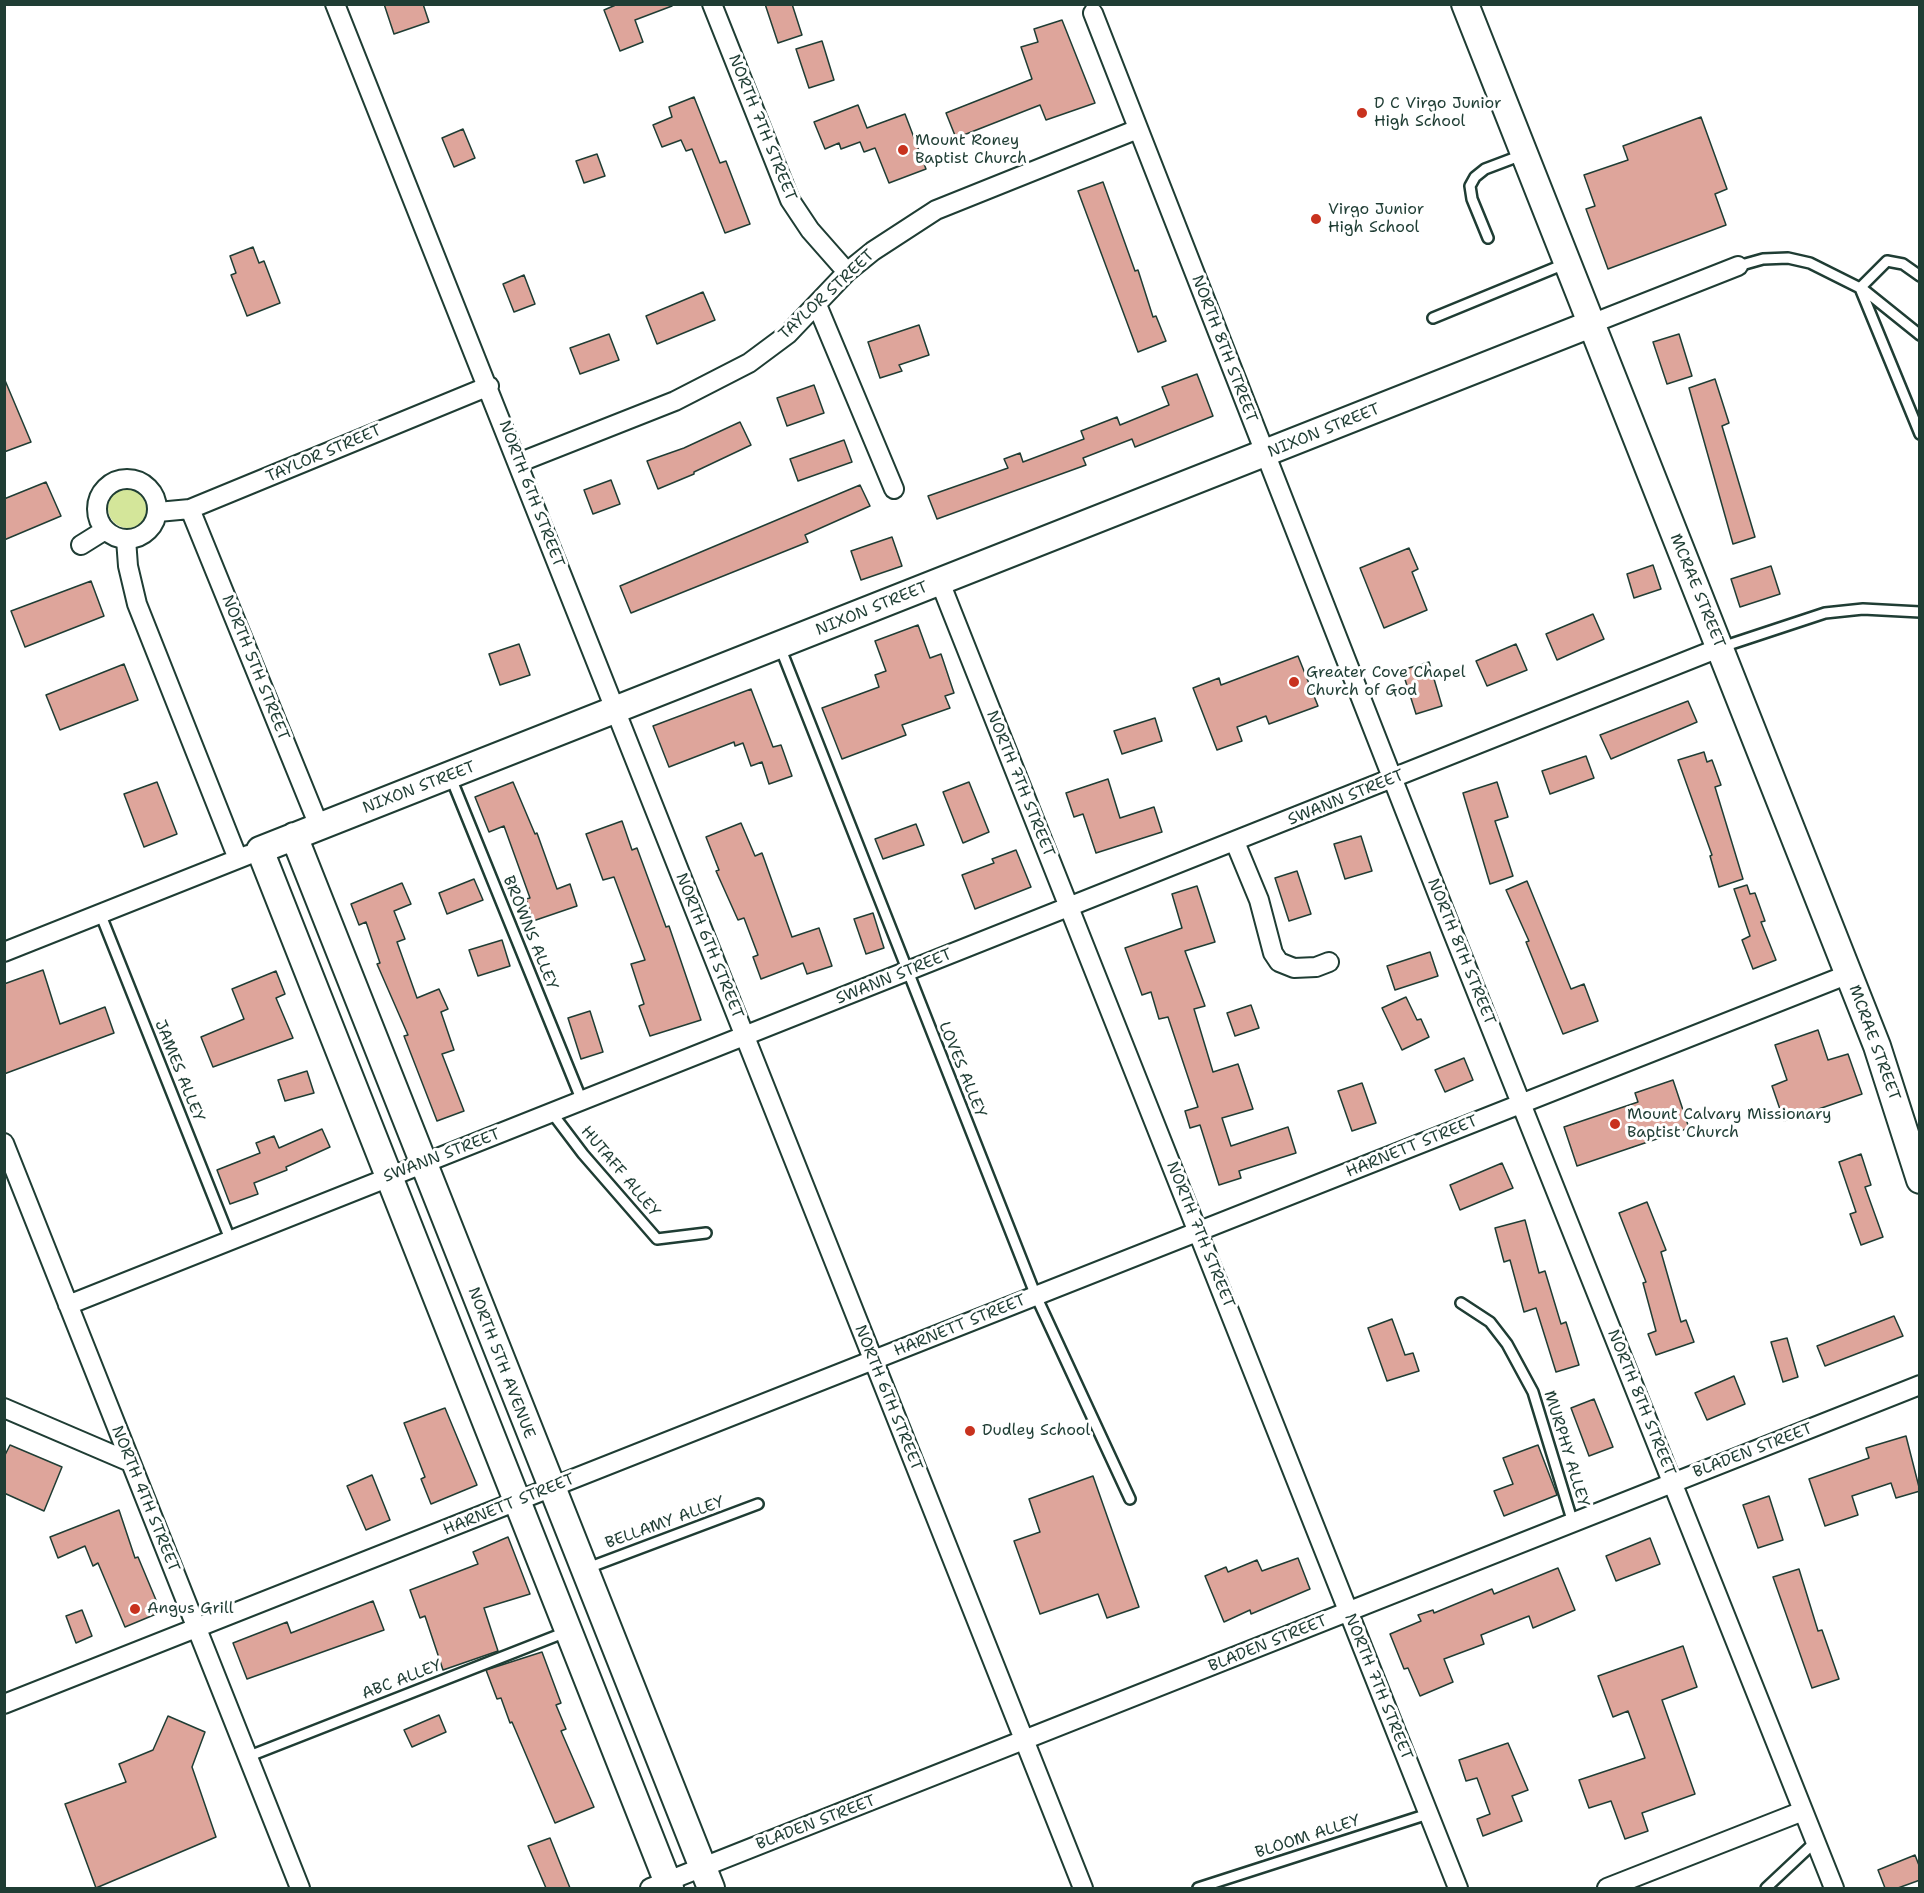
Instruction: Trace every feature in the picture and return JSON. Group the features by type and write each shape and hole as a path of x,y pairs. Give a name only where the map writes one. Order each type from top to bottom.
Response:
{"street":[{"name":"NORTH 6TH STREET","path":"335,4 489,386 1083,1888"},
{"name":"NORTH 7TH STREET","path":"712,4 790,200 810,231 847,272"},
{"name":"MCRAE STREET","path":"1465,4 1877,1046 1920,1180"},
{"name":"NORTH 8TH STREET","path":"1093,13 1265,454 1833,1888"},
{"name":"TAYLOR STREET","path":"518,463 708,386 765,352 817,305 847,272 873,250 936,210 1138,129"},
{"name":"NIXON STREET","path":"4,952 1738,266"},
{"path":"817,305 894,489"},
{"name":"TAYLOR STREET","path":"158,512 190,509 489,386"},
{"path":"132,479 146,485 155,497 158,512 147,532 126,539 105,530 98,517 98,502 105,488 117,480 132,479"},
{"name":"NORTH 5TH STREET","path":"190,509 319,826"},
{"path":"81,545 105,530"},
{"path":"126,539 132,586 144,625 249,854 389,1177 569,1631 662,1886"},
{"name":"NORTH 7TH STREET","path":"940,582 1458,1888"},
{"name":"SWANN STREET","path":"68,1305 1719,648"},
{"name":"NORTH 5TH AVENUE","path":"294,836 707,1878"},
{"path":"1234,842 1259,900 1269,944 1279,962 1294,968 1316,967 1329,962"},
{"name":"HARNETT STREET","path":"4,1704 197,1630 1849,974"},
{"name":"NORTH 4TH STREET","path":"4,1143 300,1888"},
{"name":"BLADEN STREET","path":"662,1886 707,1878 1025,1741 1920,1385"},
{"path":"4,1408 130,1462"},
{"path":"1607,1888 1803,1811"}],"lane":[{"path":"1488,238 1472,199 1470,186 1485,169 1524,154"},
{"path":"1738,266 1763,259 1788,258 1810,263 1860,288 1920,336"},
{"path":"1860,288 1887,261 1903,264 1920,276"},
{"path":"1433,318 1567,263"},
{"path":"1860,288 1920,434"},
{"path":"1719,648 1825,613 1863,609 1920,612"},
{"name":"LOVES ALLEY","path":"779,646 1036,1296 1130,1499"},
{"name":"BROWNS ALLEY","path":"450,776 582,1101"},
{"name":"JAMES ALLEY","path":"100,913 231,1239"},
{"name":"HUTAFF ALLEY","path":"552,1113 583,1154 657,1239 706,1233"},
{"name":"MURPHY ALLEY","path":"1461,1303 1490,1323 1507,1344 1533,1392 1573,1523"},
{"name":"BELLAMY ALLEY","path":"583,1570 758,1504"},
{"name":"ABC ALLEY","path":"247,1757 569,1631"},
{"name":"BLOOM ALLEY","path":"1198,1888 1428,1814"},
{"path":"1766,1888 1815,1842"}],"green space":[{"path":"128,488 136,489 142,494 147,500 147,516 142,522 136,527 128,528 120,527 114,522 109,516 108,508 109,500 114,494 120,489"}],"building":[{"path":"384,4 423,4 429,22 394,34"},
{"path":"618,4 672,4 672,6 635,20 643,42 620,51 604,10"},
{"path":"765,4 792,4 802,35 778,43"},
{"path":"1062,20 1095,103 1046,120 1040,105 956,138 946,113 1032,79 1021,47 1038,42 1034,29"},
{"path":"822,41 834,80 809,88 796,49"},
{"path":"694,97 720,163 726,161 750,224 725,233 692,149 686,151 681,140 662,147 653,125 672,117 669,107"},
{"path":"858,105 867,128 905,114 926,169 889,183 875,148 864,152 860,142 841,149 839,143 825,149 814,122"},
{"path":"1701,117 1727,189 1715,194 1726,225 1608,269 1586,209 1595,206 1584,175 1628,160 1623,146"},
{"path":"463,129 475,158 454,167 442,138"},
{"path":"597,154 605,176 584,183 576,161"},
{"path":"1103,182 1135,271 1138,270 1153,317 1156,316 1166,341 1138,352 1078,191"},
{"path":"253,247 259,263 264,261 280,303 247,316 231,275 236,273 230,256"},
{"path":"524,275 535,304 514,312 503,284"},
{"path":"703,292 715,320 657,344 646,316"},
{"path":"919,325 929,355 899,365 902,371 880,378 868,342"},
{"path":"609,334 619,360 580,374 570,348"},
{"path":"1679,334 1692,376 1667,384 1653,342"},
{"path":"1197,374 1213,416 1135,447 1132,439 1083,458 1086,465 937,519 928,496 1008,468 1004,459 1020,453 1023,462 1084,439 1081,431 1117,417 1120,425 1169,405 1162,387"},
{"path":"4,378 31,442 4,452"},
{"path":"1715,379 1729,423 1722,426 1755,537 1733,544 1689,388"},
{"path":"814,385 824,413 787,426 777,398"},
{"path":"740,422 751,445 694,474 658,489 647,461 684,448"},
{"path":"844,440 852,462 798,481 790,459"},
{"path":"611,480 620,504 593,514 584,490"},
{"path":"46,482 61,516 4,540 4,499"},
{"path":"860,485 870,506 805,535 808,542 631,613 620,586"},
{"path":"892,537 902,566 861,580 851,551"},
{"path":"1409,548 1418,569 1412,572 1427,610 1384,628 1360,568"},
{"path":"1653,565 1661,589 1634,598 1627,574"},
{"path":"1771,566 1780,594 1740,607 1731,579"},
{"path":"91,581 104,616 25,647 11,611"},
{"path":"1593,614 1604,639 1557,660 1546,634"},
{"path":"918,625 930,658 941,654 954,693 945,696 950,708 902,725 906,735 842,759 822,708 879,687 875,675 886,671 875,641"},
{"path":"519,644 530,675 500,685 489,654"},
{"path":"1516,644 1527,670 1487,686 1476,661"},
{"path":"1298,656 1318,706 1269,724 1266,716 1237,727 1242,741 1217,750 1193,688 1219,678 1221,685"},
{"path":"1429,662 1442,706 1416,714 1402,670"},
{"path":"124,664 138,700 60,730 46,695"},
{"path":"751,689 773,747 781,745 792,776 769,784 762,762 751,766 743,743 735,746 734,742 669,767 653,726"},
{"path":"1688,701 1697,722 1611,759 1600,735"},
{"path":"1155,718 1162,741 1122,754 1114,731"},
{"path":"1704,752 1707,762 1712,760 1721,785 1715,787 1743,879 1719,887 1710,856 1712,855 1678,760"},
{"path":"1586,756 1594,778 1550,794 1542,771"},
{"path":"1108,779 1120,818 1154,807 1162,832 1096,853 1083,814 1074,817 1066,793"},
{"path":"157,782 177,834 144,847 124,794"},
{"path":"513,782 535,834 537,833 557,889 570,884 577,906 533,921 526,899 530,898 504,826 489,832 475,797"},
{"path":"969,782 989,832 963,843 943,792"},
{"path":"1497,782 1508,817 1495,821 1513,876 1490,884 1463,793"},
{"path":"622,821 632,850 637,848 666,927 669,926 701,1020 650,1036 639,1006 644,1004 631,964 645,960 614,877 603,880 586,834"},
{"path":"741,823 755,856 762,853 792,937 819,928 832,966 807,974 803,963 761,979 753,957 758,955 744,918 738,920 716,871 719,870 706,837"},
{"path":"916,824 924,845 883,859 875,839"},
{"path":"1361,836 1372,871 1345,879 1334,844"},
{"path":"1016,850 1031,887 975,909 962,875 994,863 992,859"},
{"path":"1297,871 1311,914 1289,921 1275,878"},
{"path":"474,879 483,900 447,914 439,893"},
{"path":"1527,881 1571,989 1584,984 1598,1021 1563,1034 1526,942 1529,941 1506,890"},
{"path":"402,883 411,904 394,911 405,939 397,942 417,998 439,989 448,1009 441,1012 454,1050 442,1054 464,1111 437,1121 404,1036 408,1035 377,964 380,963 366,922 359,925 351,904"},
{"path":"1747,885 1750,894 1755,893 1765,921 1761,922 1776,960 1753,969 1742,940 1750,936 1734,889"},
{"path":"1197,886 1215,942 1185,951 1205,1006 1194,1009 1213,1072 1238,1064 1253,1109 1222,1118 1231,1146 1288,1127 1296,1153 1239,1171 1241,1178 1219,1185 1200,1125 1190,1128 1185,1111 1198,1107 1168,1017 1159,1019 1151,992 1142,995 1125,948 1182,928 1172,894"},
{"path":"873,913 884,948 866,954 854,919"},
{"path":"502,940 510,966 478,976 469,950"},
{"path":"1430,952 1438,976 1395,990 1387,966"},
{"path":"43,970 60,1024 105,1007 114,1033 4,1074 4,984"},
{"path":"276,971 285,994 276,998 293,1038 213,1067 201,1037 244,1019 232,989"},
{"path":"1406,997 1417,1020 1421,1019 1429,1037 1402,1050 1382,1008"},
{"path":"1251,1005 1259,1028 1235,1036 1227,1013"},
{"path":"590,1011 603,1052 581,1059 568,1018"},
{"path":"1818,1030 1828,1060 1848,1054 1862,1094 1784,1121 1772,1086 1787,1080 1775,1045"},
{"path":"1464,1058 1473,1080 1445,1092 1435,1070"},
{"path":"307,1071 314,1093 285,1101 278,1080"},
{"path":"1673,1080 1689,1128 1577,1166 1564,1127 1638,1102 1635,1093"},
{"path":"1362,1083 1376,1123 1352,1131 1338,1091"},
{"path":"322,1129 330,1147 286,1167 287,1170 254,1183 258,1194 230,1204 217,1170 260,1153 256,1143 274,1136 279,1148"},
{"path":"1861,1154 1871,1185 1865,1187 1883,1237 1861,1245 1850,1214 1856,1212 1839,1162"},
{"path":"1502,1163 1513,1188 1460,1210 1450,1185"},
{"path":"1647,1202 1666,1250 1661,1252 1681,1322 1686,1320 1694,1342 1656,1355 1648,1334 1656,1331 1643,1283 1646,1282 1619,1213"},
{"path":"1525,1220 1539,1273 1545,1271 1561,1324 1566,1322 1579,1365 1556,1372 1536,1308 1524,1312 1510,1260 1504,1262 1495,1228"},
{"path":"1894,1316 1903,1336 1825,1366 1817,1346"},
{"path":"1392,1319 1405,1355 1413,1353 1419,1371 1387,1381 1368,1328"},
{"path":"1787,1338 1798,1377 1783,1382 1771,1342"},
{"path":"1734,1376 1745,1404 1707,1420 1695,1393"},
{"path":"1594,1399 1613,1447 1589,1456 1571,1408"},
{"path":"445,1408 477,1485 431,1504 421,1479 425,1477 404,1423"},
{"path":"1906,1436 1920,1491 1896,1498 1891,1483 1852,1496 1858,1515 1825,1526 1809,1479 1869,1458 1866,1448"},
{"path":"10,1445 62,1467 44,1511 4,1493 4,1457"},
{"path":"1538,1445 1557,1495 1504,1516 1494,1491 1513,1484 1503,1458"},
{"path":"372,1475 390,1520 366,1530 347,1486"},
{"path":"1093,1476 1139,1607 1107,1618 1098,1594 1040,1614 1014,1541 1040,1532 1029,1499"},
{"path":"1769,1496 1783,1540 1758,1548 1743,1505"},
{"path":"119,1510 135,1558 138,1557 161,1612 125,1627 98,1563 93,1566 85,1546 58,1558 50,1537"},
{"path":"508,1537 530,1594 484,1608 498,1651 443,1670 425,1616 420,1618 410,1590 478,1564 473,1552"},
{"path":"1650,1538 1660,1564 1616,1581 1606,1556"},
{"path":"1298,1558 1310,1589 1251,1614 1250,1610 1224,1622 1205,1576 1226,1567 1228,1572 1257,1560 1262,1571"},
{"path":"1558,1568 1575,1610 1533,1628 1529,1616 1481,1635 1484,1644 1444,1659 1453,1682 1420,1696 1408,1668 1404,1669 1390,1634 1421,1621 1418,1615 1433,1610 1434,1613 1492,1589 1494,1594"},
{"path":"1799,1569 1818,1631 1822,1630 1839,1679 1812,1688 1773,1577"},
{"path":"373,1601 384,1630 247,1679 233,1643 287,1622 291,1633"},
{"path":"82,1610 92,1636 76,1643 66,1616"},
{"path":"1683,1646 1697,1687 1662,1700 1695,1794 1642,1813 1648,1831 1625,1839 1611,1801 1589,1808 1579,1780 1645,1758 1628,1711 1613,1717 1598,1676"},
{"path":"542,1652 561,1703 556,1705 566,1729 561,1731 594,1807 555,1823 512,1722 510,1723 501,1698 497,1699 486,1670"},
{"path":"439,1715 446,1732 412,1747 404,1730"},
{"path":"168,1716 205,1732 192,1767 216,1837 96,1888 65,1804 126,1782 119,1764 153,1750"},
{"path":"1508,1743 1528,1790 1512,1796 1522,1821 1483,1836 1477,1819 1490,1814 1477,1778 1466,1781 1459,1760"},
{"path":"550,1838 570,1888 546,1888 528,1846"},
{"path":"1915,1855 1920,1868 1920,1880 1898,1888 1885,1888 1878,1870"}],"place":[{"name":"D C Virgo Junior High School","path":"1362,113"},
{"name":"Mount Roney Baptist Church","path":"903,150"},
{"name":"Virgo Junior High School","path":"1316,219"},
{"name":"Greater Cove Chapel Church of God","path":"1294,682"},
{"name":"Mount Calvary Missionary Baptist Church","path":"1615,1124"},
{"name":"Dudley School","path":"970,1431"},
{"name":"Angus Grill","path":"135,1609"}]}
